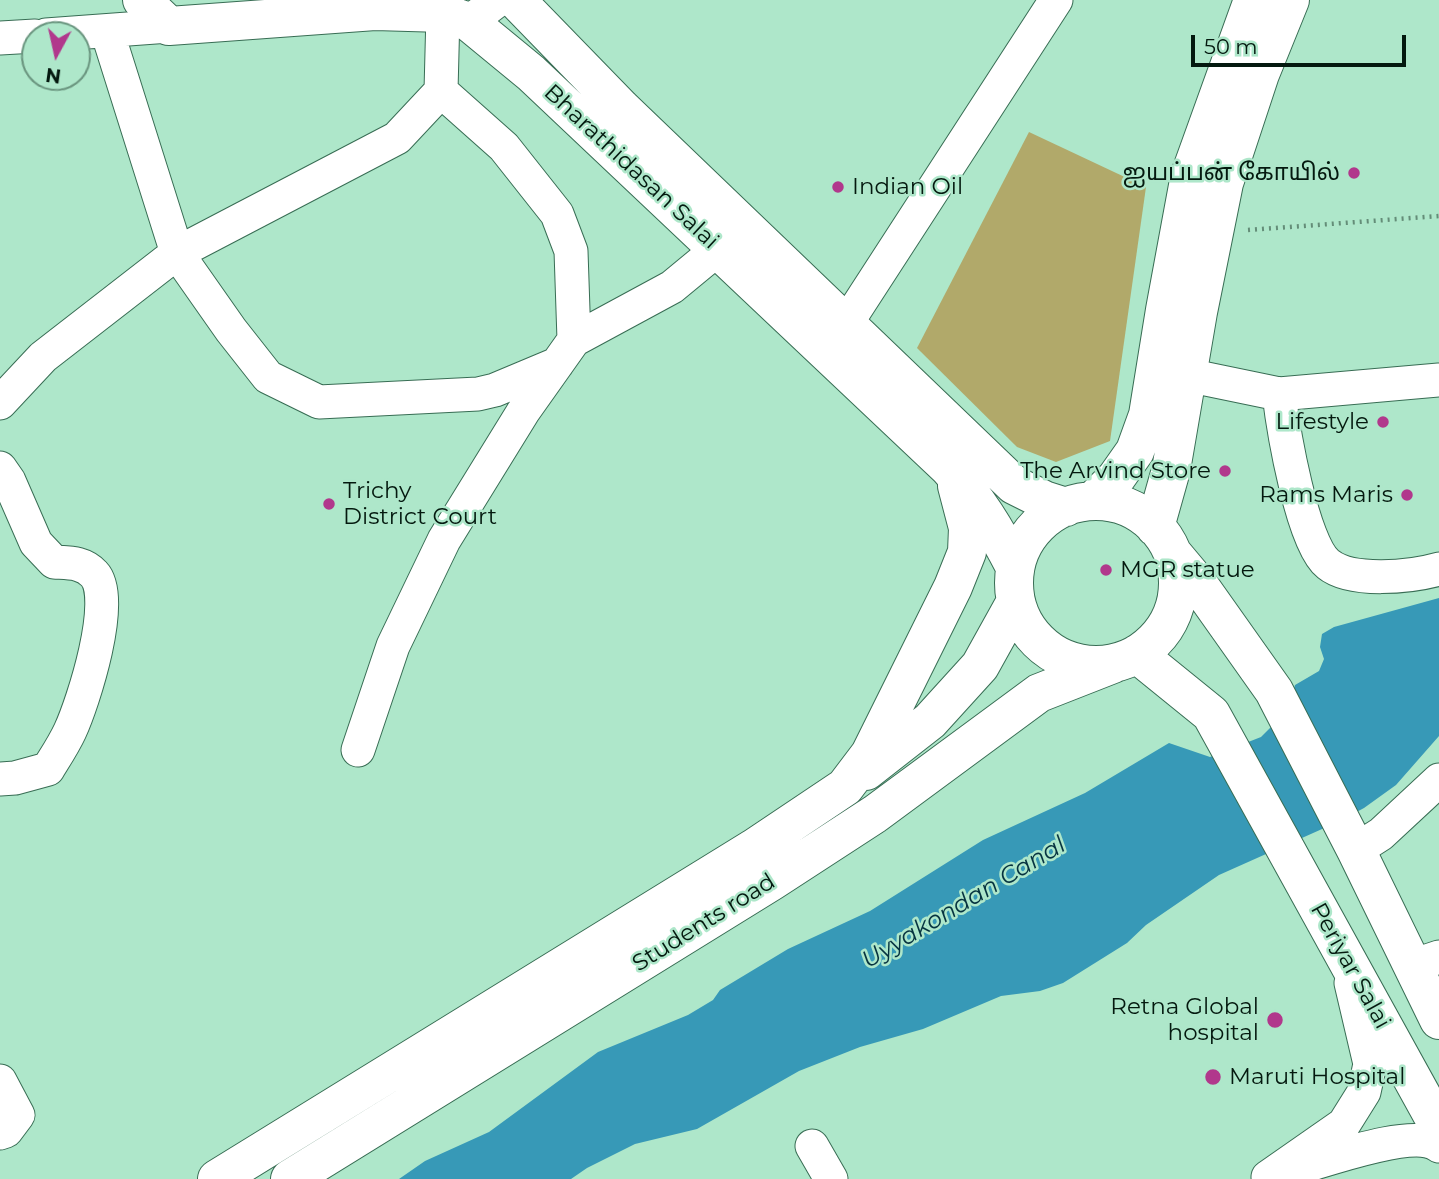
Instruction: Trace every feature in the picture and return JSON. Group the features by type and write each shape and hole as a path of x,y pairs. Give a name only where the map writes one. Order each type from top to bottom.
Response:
{"main road":[{"name":"Bharathidasan Salai","path":"516,0 621,108 1014,485 1044,500 1092,495"},
{"path":"217,1179 731,862 845,787 930,721 980,666 1015,585 1024,542 1042,521 1092,495 1135,451 1148,415 1164,310 1190,175 1253,0"},
{"path":"1015,585 1021,620 1038,642 1060,657 1086,665 1125,659 1156,640 1169,621 1177,600 1178,577 1164,541 1171,470 1224,183 1261,74 1290,0"},
{"name":"Bharathidasan Salai","path":"470,12 531,73 949,468 974,496 995,528 1015,585"},
{"path":"156,13 470,12"},
{"path":"845,787 870,754 953,587 967,552 968,528 958,489 949,468"},
{"path":"1092,495 1137,513 1164,541 1275,691 1356,850 1426,961 1439,1020"},
{"name":"Periyar Salai","path":"1125,659 1211,714 1439,1127"},
{"name":"Students road","path":"290,1179 830,844 1039,693 1125,659"}],"street":[{"path":"846,324 1056,0"},
{"path":"0,403 43,357 177,253 397,138 441,91 470,12"},
{"path":"91,32 107,31 156,13"},
{"path":"107,31 177,253 268,377 319,402 478,394 495,390 566,352 672,287 718,249"},
{"path":"0,38 21,37"},
{"path":"358,750 393,646 444,540 523,412 566,352 571,251 557,214 504,147 441,91"},
{"path":"1187,375 1279,394 1439,380"},
{"path":"1279,394 1284,437 1301,504 1315,548 1325,562 1337,570 1394,577 1439,569"},
{"path":"0,468 9,481 36,543 54,562 83,565 96,576 103,597 93,666 70,731 48,769 0,779"},
{"path":"1356,850 1381,834 1439,780"},
{"path":"1265,1178 1344,1124 1364,1092 1370,1064 1346,959"},
{"path":"0,1081 18,1115 6,1131 0,1133"},
{"path":"1265,1178 1392,1142 1412,1139 1434,1142 1439,1146"},
{"path":"812,1146 831,1179"}],"path":[{"path":"1236,230 1439,216"}],"shaded area":[{"path":"1029,132 1146,187 1110,441 1056,462 1017,447 917,348"}],"water":[{"name":"Uyyakondan Canal","path":"1439,598 1439,736 1396,785 1340,821 1219,875 1146,925 1127,943 1063,983 1040,991 1001,996 923,1029 860,1047 799,1071 697,1129 635,1144 571,1179 399,1179 425,1161 489,1132 598,1052 688,1015 713,1000 720,990 788,949 870,911 983,840 1085,793 1169,743 1210,757 1261,737 1288,710 1295,685 1319,671 1324,659 1320,647 1322,634 1334,627"}],"place":[{"name":"ஐயப்பன் கோயில்","path":"1354,173"},
{"name":"Indian Oil","path":"838,187"},
{"name":"Lifestyle","path":"1383,422"},
{"name":"The Arvind Store","path":"1225,471"},
{"name":"Rams Maris","path":"1407,495"},
{"name":"Trichy District Court","path":"329,504"},
{"name":"MGR statue","path":"1106,570"},
{"name":"Retna Global hospital","path":"1275,1020"},
{"name":"Maruti Hospital","path":"1213,1077"}]}
